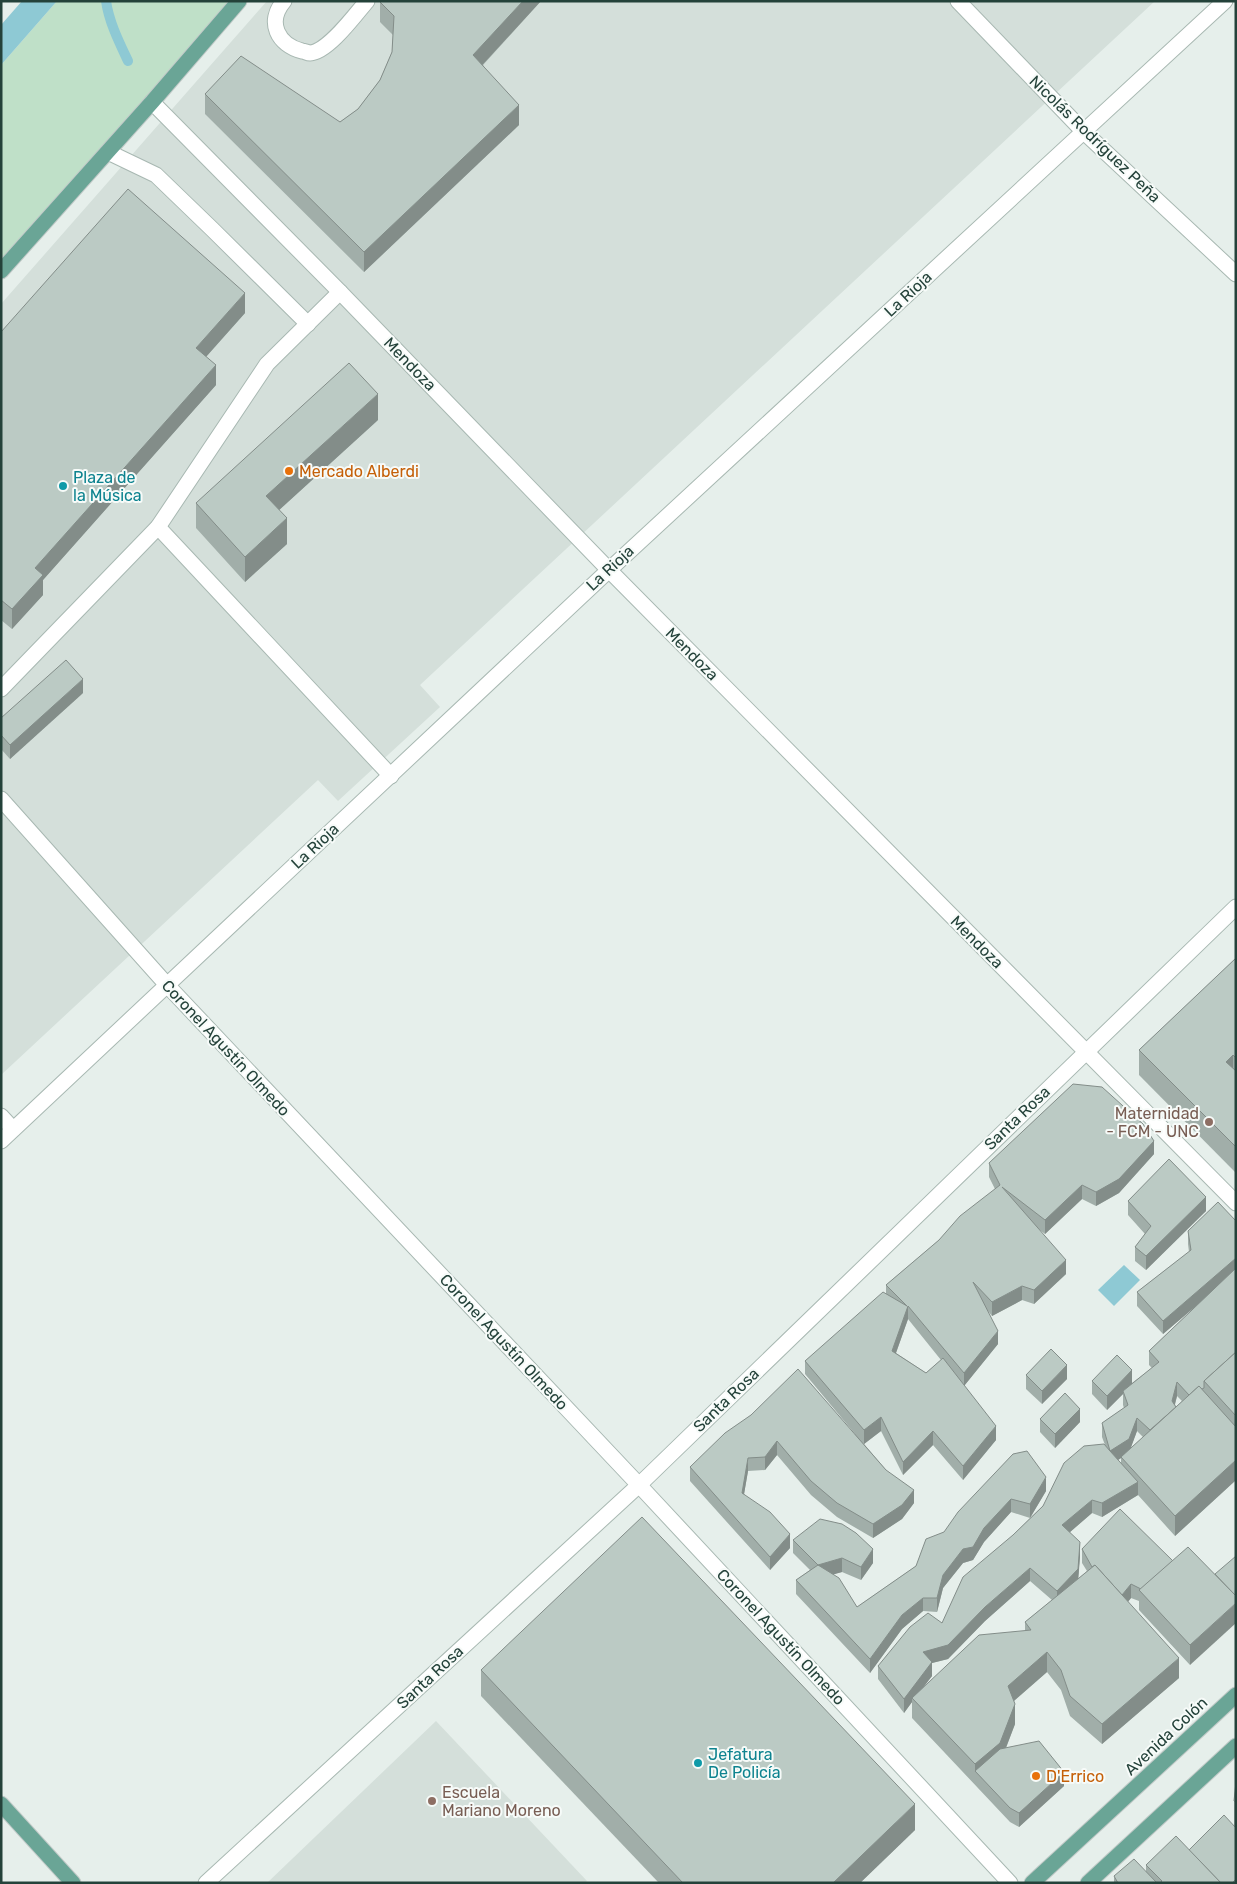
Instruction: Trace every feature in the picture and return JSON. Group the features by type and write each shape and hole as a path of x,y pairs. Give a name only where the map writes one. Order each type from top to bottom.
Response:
{"main road":[{"path":"1,271 108,152 239,1"},
{"name":"Avenida Colón","path":"1032,1883 1236,1695"},
{"path":"1088,1883 1236,1746"},
{"path":"1,1804 73,1883"}],"street":[{"path":"284,1 279,7 275,23 279,38 294,49 310,53 330,44 367,1"},
{"name":"Nicolás Rodríguez Peña","path":"958,1 1084,132 1236,274"},
{"name":"La Rioja","path":"1,1141 609,570 1225,1"},
{"name":"Mendoza","path":"152,102 340,292 609,570 1236,1203"},
{"path":"108,152 156,175 308,324"},
{"path":"1,689 158,527 267,364 340,292"},
{"path":"158,527 391,776"},
{"name":"Coronel Agustín Olmedo","path":"1,799 167,985 639,1484 1010,1883"},
{"name":"Santa Rosa","path":"206,1883 639,1484 1236,906"},
{"path":"1,1116 14,1129"}],"shaded area":[{"path":"267,1 1155,1 420,685 440,707 338,801 318,780 1,1075 1,304"},
{"name":"Escuela Mariano Moreno","path":"436,1721 587,1881 585,1883 267,1883"}],"green space":[{"path":"57,1 239,1 1,271 1,65"}],"water":[{"path":"22,1 57,1 1,65 1,25"},
{"path":"1124,1265 1140,1280 1114,1306 1098,1290"}],"building":[{"path":"380,1 523,1 473,55 519,105 364,252 205,94 241,56 340,122 358,109 380,80 392,52 394,16"},
{"name":"Plaza de la Música","path":"128,189 245,293 196,348 216,365 35,568 43,575 12,609 1,600 1,332"},
{"path":"349,363 378,394 266,496 287,518 245,557 196,503"},
{"path":"66,660 83,679 10,745 1,735 1,718"},
{"name":"Maternidad - FCM - UNC","path":"1236,958 1236,1058 1233,1055 1226,1062 1236,1071 1236,1147 1139,1050"},
{"path":"1073,1084 1102,1087 1143,1124 1154,1141 1119,1179 1096,1192 1082,1185 1045,1220 1002,1187 1066,1260 1034,1290 1022,1286 992,1302 973,1282 998,1331 964,1373 908,1306 892,1351 926,1373 943,1358 996,1426 963,1466 933,1431 903,1462 881,1417 864,1430 805,1361 883,1292 907,1306 886,1285 939,1240 960,1216 1000,1185 989,1163"},
{"path":"1169,1159 1206,1197 1146,1256 1135,1247 1151,1226 1128,1201"},
{"path":"1218,1202 1236,1221 1236,1258 1163,1321 1137,1292 1191,1250 1188,1231"},
{"path":"1236,1268 1236,1352 1204,1381 1204,1388 1202,1389 1199,1386 1189,1395 1177,1382 1172,1401 1176,1407 1150,1430 1137,1418 1129,1439 1110,1451 1102,1423 1128,1405 1123,1391 1159,1362 1149,1351"},
{"path":"1051,1349 1067,1365 1042,1391 1026,1375"},
{"path":"1236,1352 1236,1416 1204,1381"},
{"path":"1117,1355 1132,1370 1107,1396 1092,1381"},
{"path":"798,1369 886,1470 914,1490 902,1505 873,1524 837,1503 811,1481 777,1441 765,1457 748,1458 742,1493 770,1512 790,1534 770,1557 690,1467 725,1433 751,1415"},
{"path":"1199,1386 1236,1427 1236,1460 1175,1516 1121,1457"},
{"path":"1065,1393 1080,1409 1055,1434 1040,1419"},
{"path":"1104,1444 1138,1482 1102,1503 1092,1500 1062,1525 1080,1542 1078,1569 1057,1591 1030,1568 985,1607 948,1645 923,1652 932,1662 904,1699 878,1666 910,1627 928,1613 942,1623 963,1577 1013,1535 1043,1506 1064,1463 1084,1446"},
{"path":"1027,1451 1046,1477 1030,1504 1011,1499 984,1528 973,1547 963,1549 943,1575 937,1598 923,1598 902,1615 870,1659 796,1580 818,1565 839,1578 857,1607 916,1566 926,1539 944,1532 958,1512 1013,1454"},
{"path":"1120,1509 1173,1561 1141,1589 1131,1584 1122,1595 1095,1565 1092,1567 1082,1549"},
{"name":"Jefatura De Policía","path":"642,1517 915,1804 833,1883 683,1883 481,1670"},
{"path":"820,1519 842,1524 856,1533 873,1549 861,1567 842,1558 818,1565 793,1540"},
{"path":"1188,1547 1236,1596 1236,1603 1190,1645 1139,1590"},
{"path":"1236,1556 1236,1596 1215,1574"},
{"path":"1095,1565 1179,1658 1102,1724 1070,1696 1061,1670 1047,1652 1008,1686 1015,1704 1000,1743 975,1764 912,1698 979,1635 1031,1630 1025,1622"},
{"path":"1039,1741 1064,1772 1019,1813 1010,1808 975,1771 1000,1749"},
{"path":"1236,1782 1236,1802 1234,1801"},
{"path":"1224,1815 1236,1828 1236,1879 1232,1883 1221,1883 1189,1850"},
{"path":"1176,1836 1221,1883 1160,1883 1162,1881 1146,1865"},
{"path":"1134,1859 1157,1883 1118,1883 1114,1876"}],"waterway":[{"path":"106,1 112,24 128,61"}],"place":[{"name":"Mercado Alberdi","path":"289,471"},
{"name":"Plaza de la Música","path":"63,486"},
{"name":"Maternidad - FCM - UNC","path":"1209,1122"},
{"name":"Jefatura De Policía","path":"698,1763"},
{"name":"D'Errico","path":"1036,1776"},
{"name":"Escuela Mariano Moreno","path":"432,1801"}]}
